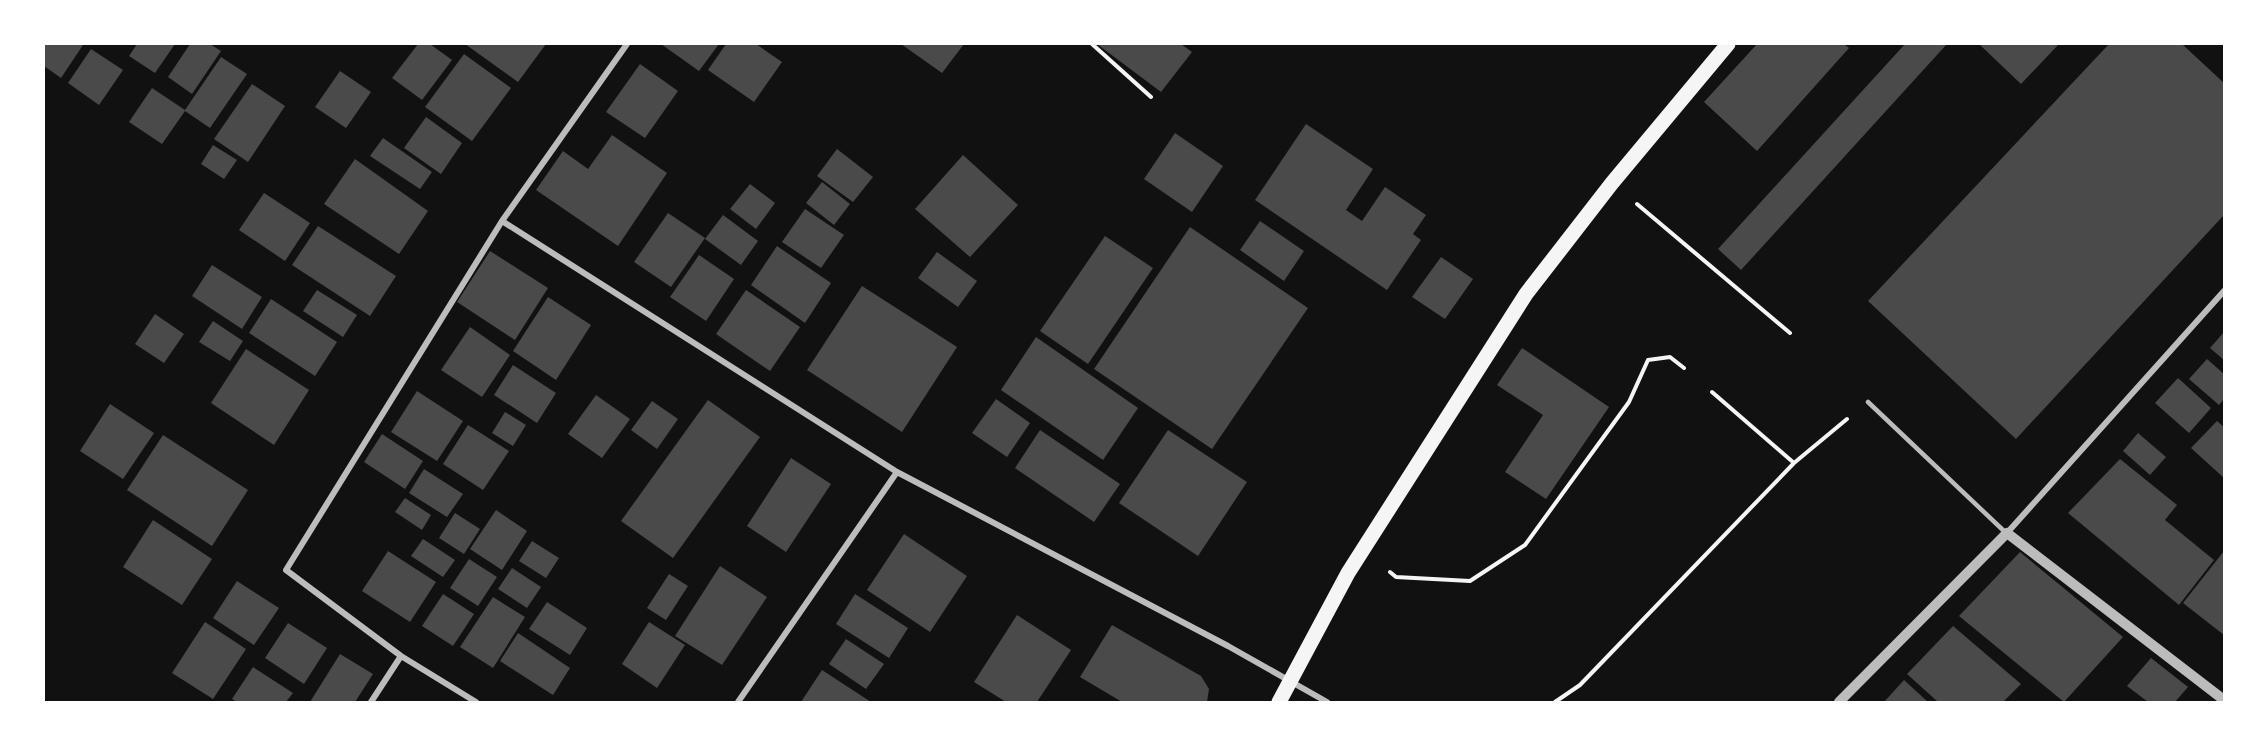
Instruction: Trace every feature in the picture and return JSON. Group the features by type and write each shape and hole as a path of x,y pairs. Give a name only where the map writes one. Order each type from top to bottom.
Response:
{"main road":[{"path":"1279,702 1348,573 1526,294 1612,183 1728,44"}],"street":[{"path":"476,702 401,656 286,570 502,221 627,44"},
{"path":"502,221 897,472 1228,646 1327,702"},
{"path":"1839,702 2007,533 2224,291"},
{"path":"738,702 897,472"},
{"path":"2007,533 2224,700"},
{"path":"371,702 401,656"}],"lane":[{"path":"1868,402 2007,533"}],"path":[{"path":"1092,44 1151,97"},
{"path":"1612,183 1790,333"},
{"path":"1363,551 1396,577 1470,581 1525,545 1629,402 1648,360 1670,357 1684,368"},
{"path":"1712,392 1794,463"},
{"path":"1555,702 1580,685 1794,463 1868,402"}],"building":[{"path":"44,44 83,45 61,78 44,66"},
{"path":"137,44 175,44 155,73 129,56"},
{"path":"190,44 210,44 221,51 192,94 168,77"},
{"path":"418,44 430,44 452,60 422,100 392,78"},
{"path":"465,44 546,44 518,82"},
{"path":"661,44 719,44 699,71"},
{"path":"726,44 756,44 782,62 754,102 708,70"},
{"path":"901,44 964,44 942,73"},
{"path":"1097,44 1181,44 1192,52 1161,92"},
{"path":"1757,44 1844,44 1849,48 1757,151 1704,102"},
{"path":"1905,44 1947,44 1741,270 1718,249"},
{"path":"1979,44 2059,44 2021,84"},
{"path":"2109,44 2182,44 2224,83 2224,215 2016,439 1868,301"},
{"path":"91,49 123,70 99,105 68,83"},
{"path":"464,54 511,88 472,141 425,107"},
{"path":"221,57 247,74 210,128 185,111 162,144 129,122 152,88 185,110"},
{"path":"640,64 678,91 645,138 606,112"},
{"path":"340,71 371,92 346,128 315,107"},
{"path":"252,84 285,106 248,162 214,139"},
{"path":"426,117 462,143 441,174 404,148"},
{"path":"1306,124 1373,169 1346,210 1362,221 1385,187 1426,215 1413,234 1421,240 1387,290 1255,200"},
{"path":"1175,133 1223,166 1192,212 1144,179"},
{"path":"612,135 667,173 618,246 536,190 563,151 588,169"},
{"path":"383,138 432,172 420,189 370,156"},
{"path":"213,145 237,160 224,179 201,164"},
{"path":"837,149 873,177 853,202 817,176"},
{"path":"963,155 1018,205 970,257 915,209"},
{"path":"355,159 428,211 399,254 324,204"},
{"path":"822,182 850,204 834,225 806,203"},
{"path":"750,184 775,203 756,229 730,209"},
{"path":"264,193 310,223 285,261 239,230"},
{"path":"805,209 844,235 821,268 782,242"},
{"path":"668,213 705,238 671,287 634,262"},
{"path":"723,215 758,241 741,265 705,239"},
{"path":"1260,221 1304,251 1284,281 1240,250"},
{"path":"318,226 396,276 370,316 292,265"},
{"path":"1190,227 1308,308 1212,449 1094,369"},
{"path":"1105,236 1153,268 1088,364 1040,331"},
{"path":"777,246 831,283 805,323 751,285"},
{"path":"490,251 548,288 515,340 457,302"},
{"path":"937,252 977,281 958,307 918,278"},
{"path":"699,255 734,279 706,321 670,297"},
{"path":"1441,257 1473,279 1445,319 1412,297"},
{"path":"212,265 262,297 242,329 192,296"},
{"path":"862,286 957,347 902,432 807,370"},
{"path":"317,290 357,315 343,337 303,311"},
{"path":"746,290 800,327 770,371 716,334"},
{"path":"548,297 591,325 556,380 513,351"},
{"path":"271,299 337,342 315,376 249,333"},
{"path":"155,314 184,334 164,363 135,344"},
{"path":"213,321 243,341 230,361 199,342"},
{"path":"470,327 510,355 482,397 441,370"},
{"path":"2224,332 2224,360 2210,348"},
{"path":"1036,337 1138,408 1103,460 1001,390"},
{"path":"1522,348 1609,407 1546,499 1505,472 1543,415 1497,385"},
{"path":"246,349 309,390 274,445 211,403"},
{"path":"2207,359 2224,374 2224,399 2219,405 2189,379"},
{"path":"513,365 556,393 537,423 494,395"},
{"path":"2178,378 2211,408 2189,433 2155,403"},
{"path":"417,391 463,421 437,461 391,432"},
{"path":"596,395 630,419 602,458 568,434"},
{"path":"996,399 1030,423 1007,457 972,433"},
{"path":"708,400 760,437 673,558 621,521"},
{"path":"652,401 678,419 657,449 631,430"},
{"path":"110,404 154,433 123,479 80,451"},
{"path":"505,412 526,425 513,446 492,433"},
{"path":"2217,421 2224,427 2224,478 2191,448"},
{"path":"468,425 509,451 483,490 443,464"},
{"path":"1040,430 1120,484 1094,522 1015,468"},
{"path":"1168,430 1247,482 1198,556 1119,503"},
{"path":"2138,433 2166,457 2150,475 2123,451"},
{"path":"382,434 423,461 405,489 364,462"},
{"path":"163,435 248,490 212,546 127,490"},
{"path":"791,458 831,484 786,552 747,526"},
{"path":"2120,459 2177,505 2165,520 2214,560 2179,605 2068,513"},
{"path":"424,469 463,494 447,517 409,493"},
{"path":"405,498 431,515 422,530 395,512"},
{"path":"496,510 527,531 502,570 470,549"},
{"path":"455,513 480,529 464,554 439,538"},
{"path":"153,520 212,559 182,605 123,567"},
{"path":"904,534 967,576 930,632 867,590"},
{"path":"423,539 455,560 443,577 411,556"},
{"path":"532,541 559,558 546,578 519,561"},
{"path":"388,551 436,582 410,622 362,591"},
{"path":"2224,551 2224,635 2183,603"},
{"path":"2020,552 2123,637 2064,702 1959,616"},
{"path":"469,559 497,577 478,606 450,588"},
{"path":"720,566 767,597 722,665 675,636"},
{"path":"512,568 541,587 527,608 498,589"},
{"path":"669,574 688,586 666,620 647,608"},
{"path":"237,581 279,608 254,645 213,618"},
{"path":"443,594 474,614 453,646 422,626"},
{"path":"855,594 908,628 889,658 836,624"},
{"path":"493,597 525,617 493,668 460,647"},
{"path":"547,602 587,628 570,655 529,629"},
{"path":"1017,615 1071,650 1037,702 1006,702 974,682"},
{"path":"205,622 246,649 213,699 172,673"},
{"path":"649,622 685,645 657,688 622,664"},
{"path":"288,623 327,648 304,684 265,658"},
{"path":"1112,625 1201,676 1209,689 1207,702 1122,702 1080,677"},
{"path":"1953,626 2021,684 2003,702 1938,702 1907,674"},
{"path":"518,633 570,668 553,695 500,661"},
{"path":"846,639 884,664 866,689 829,664"},
{"path":"340,654 373,674 355,702 310,702"},
{"path":"2151,658 2188,687 2175,702 2148,702 2127,686"},
{"path":"253,667 293,693 286,702 237,702 232,699"},
{"path":"822,670 871,702 801,702"},
{"path":"1904,680 1928,702 1884,702"}]}
